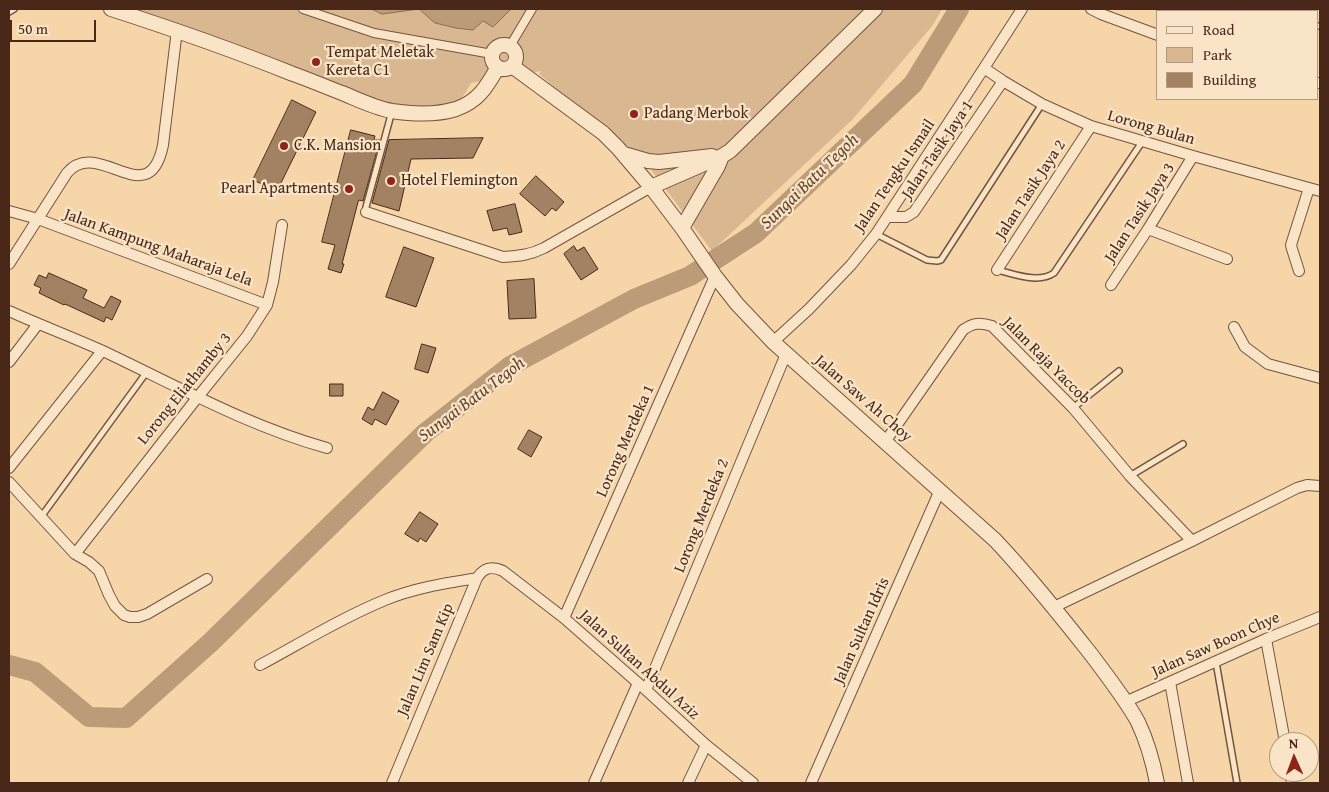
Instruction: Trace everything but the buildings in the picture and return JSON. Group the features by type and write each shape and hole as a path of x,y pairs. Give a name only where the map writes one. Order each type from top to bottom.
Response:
{"street":[{"path":"111,9 177,30 372,105 412,113 434,113 456,109 474,101 505,67 516,59 515,52 510,46 498,46 492,54 493,63 505,67"},
{"path":"303,9 374,34 492,54"},
{"path":"510,46 532,9"},
{"path":"366,212 503,257 533,254 651,187 722,156 737,145 876,9"},
{"name":"Jalan Tengku Ismail","path":"773,342 815,303 851,265 876,234 1022,9"},
{"path":"1092,9 1156,34"},
{"name":"Jalan Kampung Maharaja Lela","path":"38,219 73,166 83,162 96,163 136,175 144,175 157,164 163,145 177,30"},
{"name":"Jalan Saw Ah Choy","path":"505,67 603,133 624,154 651,187 737,304 773,342 995,540 1054,607 1125,702 1137,720 1147,742 1157,783"},
{"name":"Lorong Bulan","path":"984,68 1042,104 1091,126 1320,191"},
{"name":"Jalan Tasik Jaya 1","path":"887,217 906,217 914,212 1003,81"},
{"name":"Jalan Tasik Jaya 2","path":"997,270 1091,126"},
{"path":"624,154 659,162 722,156"},
{"path":"682,228 722,156"},
{"name":"Jalan Tasik Jaya 3","path":"1111,285 1193,156"},
{"path":"1299,271 1291,245 1309,188"},
{"name":"Jalan Kampung Maharaja Lela","path":"9,211 38,219 267,304"},
{"path":"9,264 38,219"},
{"name":"Lorong Eliathamby 3","path":"74,554 247,336 267,304 273,282 282,225"},
{"path":"1148,229 1227,259"},
{"name":"Lorong Merdeka 1","path":"564,618 713,273"},
{"path":"9,310 102,351 196,398 279,433 327,448"},
{"name":"Jalan Raja Yaccob","path":"885,442 963,330 981,322 992,326 1073,408 1130,476 1192,541"},
{"path":"9,362 38,324"},
{"path":"1234,327 1245,347 1268,364 1320,378"},
{"path":"9,468 102,351"},
{"name":"Lorong Merdeka 2","path":"646,690 786,354"},
{"path":"9,482 74,554 99,570 115,606 130,618 147,614 207,579"},
{"path":"1054,607 1297,488 1307,485 1320,486"},
{"name":"Jalan Sultan Idris","path":"811,783 940,490"},
{"name":"Jalan Sultan Abdul Aziz","path":"477,578 480,572 487,568 503,571 564,618 706,745 753,783"},
{"path":"260,665 346,617 386,599 438,584 477,578"},
{"name":"Jalan Lim Sam Kip","path":"392,783 477,578"},
{"name":"Jalan Saw Boon Chye","path":"1125,702 1320,617"},
{"path":"1266,639 1283,732"},
{"path":"1170,682 1188,783"},
{"path":"594,783 638,683"},
{"path":"688,783 706,745"}],"lane":[{"path":"9,12 14,9"},
{"path":"876,234 927,260 941,260 1042,104"},
{"path":"366,212 392,110"},
{"path":"997,270 1042,279 1054,273 1143,141"},
{"path":"1073,408 1119,371"},
{"path":"41,517 146,373"},
{"path":"1130,476 1183,444"},
{"path":"1216,662 1237,783"}],"green space":[{"path":"125,9 942,9 933,25 852,120 712,251 649,167 539,74 541,71 471,83 459,100 444,107 397,109"}],"shaded area":[{"path":"372,9 419,9 382,14"},
{"path":"419,9 511,9 493,27 483,21 473,30 435,23"}],"waterway":[{"name":"Sungai Batu Tegoh","path":"9,665 35,672 89,717 126,718 210,643 425,433 510,366 634,299 690,276 756,233 913,84 959,9"}],"place":[{"name":"Tempat Meletak Kereta C1","path":"316,62"},
{"name":"Padang Merbok","path":"634,114"},
{"name":"C.K. Mansion","path":"284,146"},
{"name":"Hotel Flemington","path":"391,181"},
{"name":"Pearl Apartments","path":"349,189"}]}
